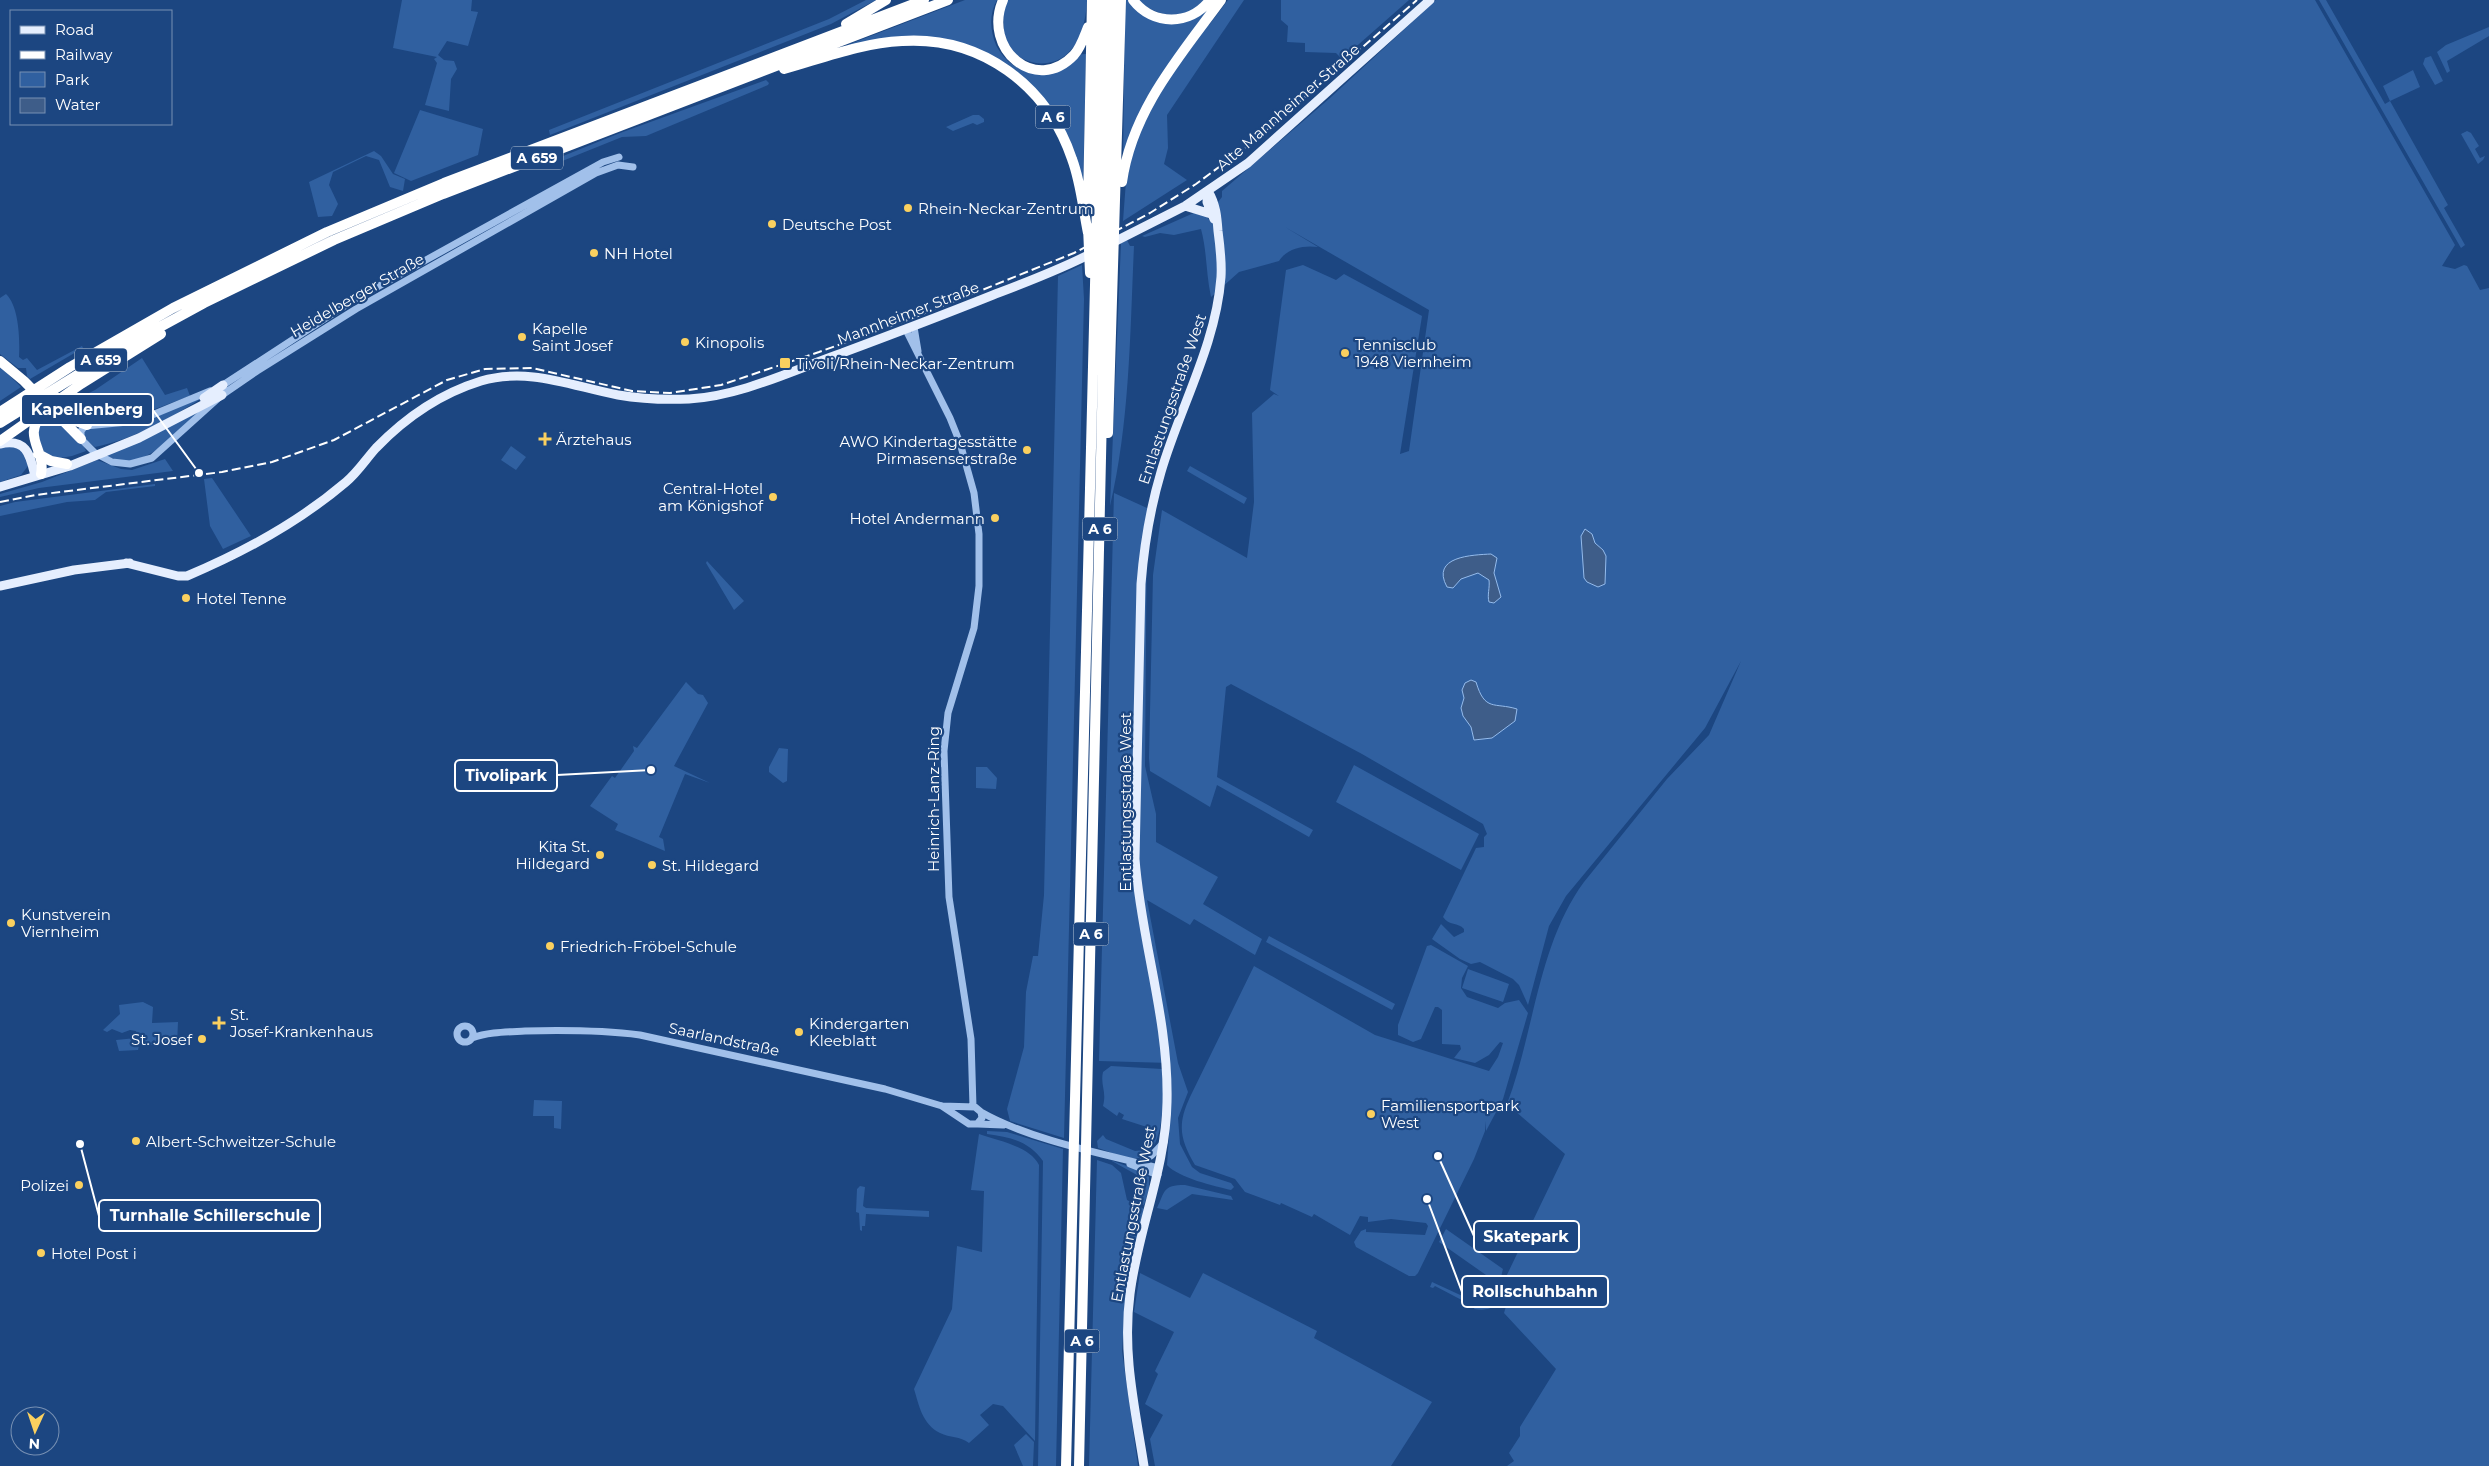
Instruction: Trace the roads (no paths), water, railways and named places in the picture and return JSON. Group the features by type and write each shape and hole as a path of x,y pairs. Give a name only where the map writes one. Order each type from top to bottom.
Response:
{"highway":[{"name":"A 659","path":"797,49 856,19 886,0"},
{"name":"A 659","path":"0,412 70,368 173,308 327,232 436,187 924,0"},
{"name":"A 659","path":"0,423 116,351 272,268 391,215 948,0"},
{"path":"1003,0 997,16 998,35 1001,44 1013,59 1038,69 1059,65 1074,55 1083,41 1091,17"},
{"name":"A 6","path":"1079,1466 1101,486 1092,0"},
{"name":"A 6","path":"1095,235 1102,0"},
{"name":"A 6","path":"1095,235 1111,0"},
{"path":"1101,486 1106,462 1110,414 1122,0"},
{"path":"1133,0 1151,15 1174,20 1197,13 1210,0"},
{"path":"1116,212 1127,154 1148,104 1169,71 1221,0"},
{"name":"A 6","path":"741,79 860,47 890,42 934,42 957,46 982,55 1018,78 1034,93 1053,118 1072,159 1095,235"},
{"name":"A 6","path":"1066,1466 1093,339 1098,256"},
{"path":"38,475 42,465 33,438 34,425 109,366 186,319 204,303"},
{"path":"0,361 53,409 84,443"},
{"path":"53,409 87,425"},
{"path":"0,442 53,409"},
{"path":"38,454 51,461 67,464"}],"main road":[{"name":"Alte Mannheimer Straße","path":"1098,256 1208,192 1248,163 1286,131 1430,0"},
{"name":"Entlastungsstraße West","path":"1208,192 1207,202 1218,231"},
{"name":"Entlastungsstraße West","path":"1144,1466 1130,1388 1127,1336 1133,1273 1159,1171 1164,1142 1167,1093 1163,1026 1139,903 1135,859 1143,554 1151,505 1161,470 1209,336 1217,307 1221,268 1214,203 1208,192"},
{"path":"1185,206 1211,214"},
{"name":"Mannheimer Straße","path":"0,586 68,571 126,563 182,576 198,570 291,524 332,493 393,431 417,412 451,393 492,378 518,375 544,377 614,394 643,398 702,397 782,375 910,329 1060,269 1098,256"},
{"path":"191,410 223,385"},
{"path":"191,410 222,395"},
{"name":"Heidelberger Straße","path":"38,475 106,456 191,410"},
{"path":"0,442 12,442 23,447 30,456 38,475"},
{"name":"Heidelberger Straße","path":"0,488 67,464 106,456"}],"street":[{"name":"Heidelberger Straße","path":"87,425 116,424 152,415 223,385 384,283 603,162 619,157"},
{"name":"Heidelberger Straße","path":"106,456 130,464 152,458 222,395 320,331 596,173 618,165 633,167"},
{"name":"Heinrich-Lanz-Ring","path":"910,329 919,354 953,424 967,465 976,506 979,534 979,586 974,628 948,713 944,751 949,897 971,1039 971,1107"},
{"path":"87,425 81,432 84,443 106,456"},
{"name":"Saarlandstraße","path":"472,1034 597,1030 640,1035 885,1088 942,1106 964,1120"},
{"name":"Saarlandstraße","path":"942,1106 971,1107"},
{"path":"1009,1126 972,1125 964,1120 964,1113 971,1107 1009,1126 1159,1171"},
{"path":"978,1124 982,1118 981,1112"},
{"path":"1140,1163 1152,1155 1164,1142"},
{"path":"1122,1160 1140,1163 1159,1171"}],"water":[{"path":"1585,529 1592,534 1595,543 1603,550 1606,556 1605,584 1598,587 1587,582 1584,578 1581,536"},
{"path":"1491,554 1497,558 1494,573 1501,597 1494,603 1489,602 1489,580 1478,573 1461,579 1453,588 1447,587 1443,577 1444,569 1449,563 1456,559 1474,555"},
{"path":"1471,680 1476,682 1479,691 1487,702 1517,709 1515,721 1492,738 1474,740 1471,727 1463,716 1461,708 1464,698 1462,690 1465,683"}],"railway":[{"path":"0,502 36,495 222,472 272,462 334,440 447,380 485,369 532,368 632,391 670,393 721,385 819,352 910,319 1074,253 1150,213 1196,184 1253,142 1417,0"}],"place":[{"name":"Rhein-Neckar-Zentrum","path":"908,208"},
{"name":"Deutsche Post","path":"772,224"},
{"name":"NH Hotel","path":"594,253"},
{"name":"Kapelle Saint Josef","path":"522,337"},
{"name":"Kinopolis","path":"685,342"},
{"name":"Tennisclub 1948 Viernheim","path":"1345,353"},
{"name":"Tivoli/Rhein-Neckar-Zentrum","path":"785,363"},
{"name":"Ärztehaus","path":"545,439"},
{"name":"AWO Kindertagesstätte Pirmasenserstraße","path":"1027,450"},
{"name":"Kapellenberg","path":"199,473"},
{"name":"Central-Hotel am Königshof","path":"773,497"},
{"name":"Hotel Andermann","path":"995,518"},
{"name":"Hotel Tenne","path":"186,598"},
{"name":"Tivolipark","path":"651,770"},
{"name":"Kita St. Hildegard","path":"600,855"},
{"name":"St. Hildegard","path":"652,865"},
{"name":"Kunstverein Viernheim","path":"11,923"},
{"name":"Friedrich-Fröbel-Schule","path":"550,946"},
{"name":"St. Josef-Krankenhaus","path":"219,1023"},
{"name":"Kindergarten Kleeblatt","path":"799,1032"},
{"name":"St. Josef","path":"202,1039"},
{"name":"Familiensportpark West","path":"1371,1114"},
{"name":"Albert-Schweitzer-Schule","path":"136,1141"},
{"name":"Turnhalle Schillerschule","path":"80,1144"},
{"name":"Skatepark","path":"1438,1156"},
{"name":"Polizei","path":"79,1185"},
{"name":"Rollschuhbahn","path":"1427,1199"},
{"name":"Hotel Post i","path":"41,1253"}]}
